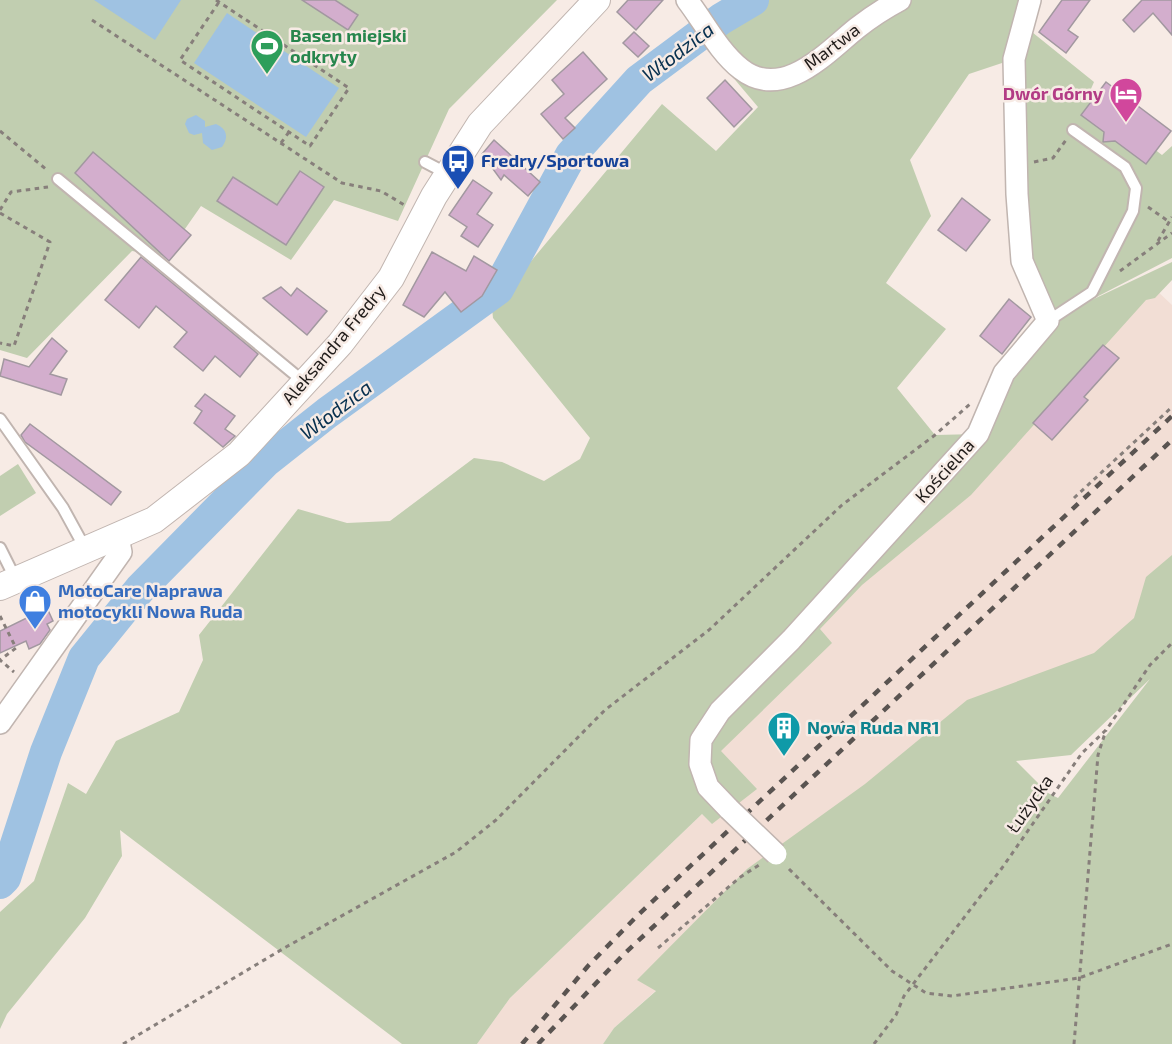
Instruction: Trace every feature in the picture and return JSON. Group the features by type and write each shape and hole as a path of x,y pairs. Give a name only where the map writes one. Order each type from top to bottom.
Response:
{"street":[{"name":"Aleksandra Fredry","path":"8,584 154,520 239,454 340,344 391,278 448,174 480,124 597,0"},
{"name":"Martwa","path":"688,2 743,71 765,79 790,77 818,62 856,28 900,0"},
{"path":"1030,0 1014,59 1017,194 1022,261 1048,321"},
{"name":"Kościelna","path":"776,854 708,787 700,764 701,740 720,711 791,640 978,434 1004,373 1048,321"},
{"path":"0,723 121,552 118,537"}],"lane":[{"path":"1048,321 1092,292 1133,211 1135,197 1136,188 1125,167 1073,130"},
{"path":"425,162 448,174"},
{"path":"61,182 304,382"},
{"path":"0,419 63,508 86,550"},
{"path":"0,548 8,584"}],"path":[{"path":"218,1 349,88 310,146 180,60 218,1"},
{"path":"92,20 342,183 381,191 407,206"},
{"path":"1023,165 1053,158 1073,130"},
{"path":"0,131 61,182"},
{"path":"281,143 289,132"},
{"path":"0,343 14,346 50,242 0,211 11,192 61,182"},
{"path":"1135,197 1168,221"},
{"path":"1157,242 1172,217"},
{"path":"1092,292 1172,233"},
{"path":"123,1044 296,942 456,852 496,820 605,710 709,630 842,505 935,435 978,396"},
{"path":"1074,498 1172,407"},
{"path":"0,616 16,648 0,660 28,685"},
{"name":"Łużycka","path":"874,1044 896,1015 913,984 1002,868 1082,753 1107,729 1150,665 1172,643"},
{"path":"1074,1044 1098,755 1107,729"},
{"path":"658,948 738,878 776,854 892,971 926,993 952,996 1079,978 1172,944"}],"shaded area":[{"path":"1153,287 1172,305 1172,633 794,867 614,1028 603,1044 477,1044 510,998 702,814 712,824 715,754 778,667"}],"green space":[{"path":"0,0 557,0 449,109 398,221 334,200 291,260 201,206 166,256 132,251 27,358 0,350"},
{"path":"753,0 1030,0 1022,24 1094,82 1087,98 1162,155 1172,146 1172,258 1081,305 1172,262 1172,280 1155,298 1146,300 971,495 862,585 820,629 832,643 721,751 757,789 712,824 702,814 510,998 477,1044 402,1044 120,830 122,856 85,918 7,1014 0,1029 0,912 34,881 68,783 86,794 116,741 179,712 203,660 199,635 298,509 347,523 390,521 474,458 502,462 544,481 580,459 590,438 493,318 492,308 662,104 716,151 758,107 703,36 721,19","holes":["1014,59 1022,261 1048,321 978,434 935,435 897,388 946,329 886,283 931,216 910,160 969,74"]},
{"path":"18,464 36,493 0,516 0,476"},
{"path":"1172,555 1172,1044 603,1044 614,1028 656,991 637,980 747,869 865,784 967,700 1094,653 1134,618 1146,577","holes":["1150,679 1058,798 1048,793 1016,761 1071,755"]}],"water":[{"path":"94,0 181,0 155,40"},
{"name":"Basen miejski odkryty","path":"227,13 339,88 306,137 194,63"},
{"path":"196,115 205,121 205,127 216,124 223,128 226,137 222,147 212,150 203,143 202,133 194,135 189,133 185,124 187,119"}],"building":[{"path":"302,0 335,0 358,15 348,30"},
{"path":"628,0 663,0 636,30 617,12"},
{"path":"1062,0 1090,0 1068,30 1078,37 1066,53 1039,32"},
{"path":"1142,0 1172,0 1172,35 1153,13 1134,32 1123,20"},
{"path":"634,32 649,46 638,57 623,43"},
{"path":"583,52 607,79 565,118 575,128 563,139 541,114 564,94 552,80"},
{"path":"725,80 752,109 734,127 707,98"},
{"name":"Dwór Górny","path":"1106,82 1171,131 1146,164 1115,141 1103,142 1104,132 1081,115"},
{"path":"494,140 540,182 528,196 504,175 501,180 482,154"},
{"path":"93,152 191,235 169,261 75,173"},
{"path":"300,171 324,187 286,245 217,201 233,177 277,205"},
{"path":"473,180 492,193 477,214 493,225 478,247 461,236 467,227 449,215"},
{"path":"962,198 990,220 966,251 938,230"},
{"path":"432,252 466,271 474,256 497,270 482,296 461,312 445,292 424,317 403,305"},
{"path":"141,257 258,354 240,377 215,356 203,371 174,347 187,332 156,306 139,328 105,300"},
{"path":"281,287 291,296 297,288 327,311 307,335 263,298"},
{"path":"1009,299 1031,317 1002,354 980,336"},
{"path":"52,338 67,351 50,374 67,379 61,395 0,376 4,359 29,367"},
{"path":"1103,345 1119,358 1084,397 1088,400 1052,440 1033,423"},
{"path":"205,394 235,416 225,429 235,436 223,447 194,423 202,411 195,406"},
{"path":"30,424 121,492 111,505 25,442 21,435"},
{"name":"MotoCare Naprawa motocykli Nowa Ruda","path":"47,608 53,621 47,624 50,630 40,644 29,649 26,641 0,653 0,631"}],"waterway":[{"name":"Włodzica","path":"0,883 5,878 46,752 84,658 140,589 265,462 327,413 498,289 571,155 639,80 721,19 753,0"}],"railway":[{"path":"522,1044 588,966 638,915 1172,416"},
{"path":"538,1044 622,956 1172,440"}],"place":[{"name":"Basen miejski odkryty","path":"267,75"},
{"name":"Dwór Górny","path":"1126,123"},
{"name":"Fredry/Sportowa","path":"458,190"},
{"name":"MotoCare Naprawa motocykli Nowa Ruda","path":"35,630"},
{"name":"Nowa Ruda NR1","path":"784,757"}]}
